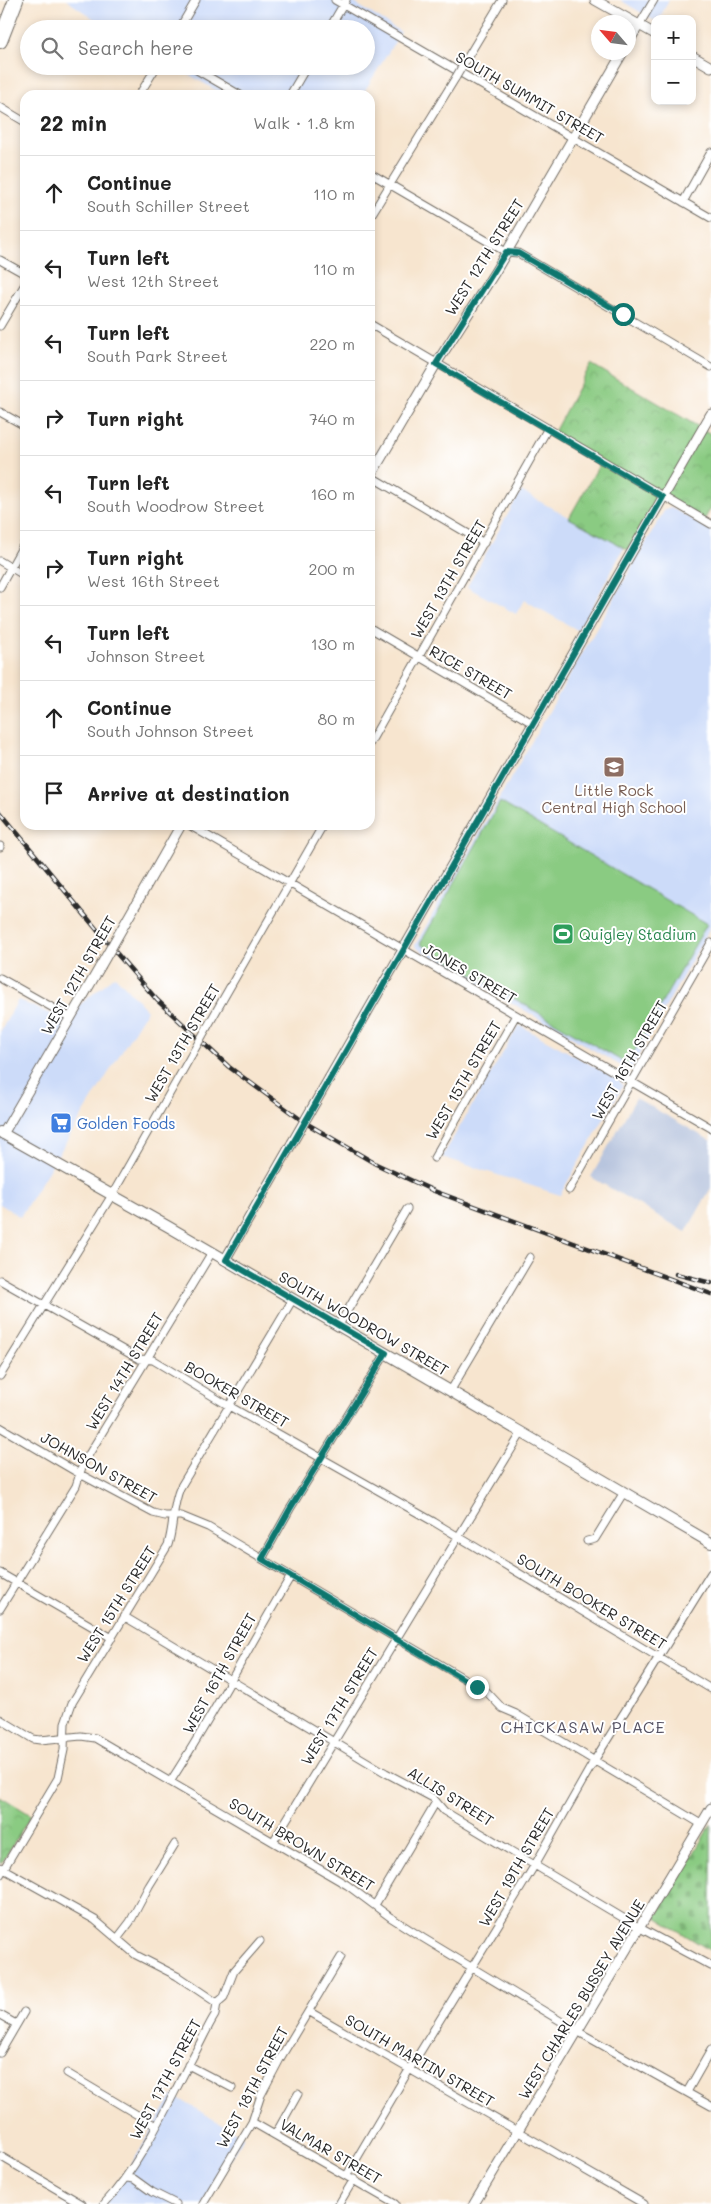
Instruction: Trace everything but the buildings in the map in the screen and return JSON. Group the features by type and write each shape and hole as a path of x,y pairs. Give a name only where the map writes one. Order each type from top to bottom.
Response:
{"highway":[{"path":"0,41 16,0"},
{"path":"6,24 20,0"}],"main road":[{"name":"SOUTH WOODROW STREET","path":"1,1136 112,1195 226,1260 711,1543"}],"street":[{"path":"184,20 196,0"},
{"name":"SOUTH SUMMIT STREET","path":"335,0 345,2 711,218"},
{"path":"375,208 502,0"},
{"path":"595,0 651,32"},
{"path":"636,30 654,0"},
{"path":"334,20 345,2"},
{"path":"696,58 711,67"},
{"name":"WEST 12TH STREET","path":"375,468 436,364 506,252 618,60"},
{"path":"142,90 151,75"},
{"path":"206,75 231,90"},
{"path":"293,90 302,75"},
{"path":"0,107 20,119"},
{"path":"682,202 711,152"},
{"path":"375,177 506,252 518,253 711,367"},
{"path":"0,260 20,271"},
{"path":"0,326 20,292"},
{"path":"375,327 711,524"},
{"path":"0,412 20,423"},
{"path":"226,1260 711,414"},
{"name":"WEST 13TH STREET","path":"375,734 548,428"},
{"path":"375,479 484,542"},
{"path":"0,587 20,551"},
{"path":"0,561 20,573"},
{"name":"RICE STREET","path":"375,631 534,724"},
{"name":"WEST 12TH STREET","path":"1,1136 72,1018 178,830"},
{"name":"JONES STREET","path":"198,830 711,1128"},
{"name":"WEST 13TH STREET","path":"0,1376 112,1195 320,830"},
{"name":"WEST 16TH STREET","path":"569,1190 711,943"},
{"path":"0,978 72,1018"},
{"name":"WEST 15TH STREET","path":"434,1158 516,1015"},
{"path":"339,1325 407,1209"},
{"name":"WEST 14TH STREET","path":"0,1609 76,1486 83,1464 212,1252"},
{"path":"450,1390 530,1257"},
{"name":"BOOKER STREET","path":"0,1280 139,1359 153,1360 229,1406 458,1537"},
{"name":"WEST 15TH STREET","path":"1,1870 56,1783 61,1767 65,1723 72,1703 168,1546 174,1516 174,1502 180,1488 293,1299"},
{"path":"262,1559 386,1353"},
{"name":"JOHNSON STREET","path":"0,1428 153,1513 190,1518 487,1692 502,1708 516,1714 701,1824"},
{"name":"WEST 17TH STREET","path":"273,1842 522,1432"},
{"path":"587,1541 595,1538 624,1492"},
{"name":"SOUTH BOOKER STREET","path":"458,1537 711,1689"},
{"path":"0,1572 112,1638"},
{"name":"WEST 19TH STREET","path":"339,2204 350,2177 409,2070 536,1864 594,1761 660,1658 711,1573"},
{"name":"WEST 16TH STREET","path":"170,1782 197,1740 291,1576"},
{"name":"ALLIS STREET","path":"125,1617 425,1793 444,1811 536,1864 640,1928 711,1966"},
{"name":"SOUTH BROWN STREET","path":"0,1719 33,1739 43,1741 81,1736 95,1738 347,1885 423,1938 578,2031 711,2106"},
{"path":"375,1905 436,1802"},
{"name":"WEST CHARLES BUSSEY AVENUE","path":"474,2204 711,1808"},
{"path":"117,1939 130,1922 149,1886 175,1844"},
{"path":"1,1870 95,1920 136,1955 177,1976 217,2003"},
{"name":"WEST 17TH STREET","path":"104,2204 120,2182 127,2178 215,2015 217,2003 224,1997 234,1971 260,1941"},
{"name":"WEST 18TH STREET","path":"203,2204 252,2122 261,2096 281,2057 310,2012 341,1957"},
{"path":"0,2053 24,2012"},
{"name":"SOUTH MARTIN STREET","path":"310,2012 644,2204"},
{"path":"0,2015 16,2024"},
{"path":"687,2092 711,2050"},
{"path":"188,2066 232,2088"},
{"path":"67,2074 156,2126"},
{"path":"276,2135 298,2094"},
{"name":"VALMAR STREET","path":"252,2122 395,2204"},
{"path":"0,2156 82,2204"},
{"path":"127,2178 134,2179 152,2192 176,2204"}],"shaded area":[{"path":"66,0 350,0 401,32 375,74 375,20 96,20"},
{"path":"620,0 669,0 661,15 651,15 651,19"},
{"path":"190,75 374,75 365,90 215,90"},
{"path":"521,491 624,548 579,631 524,600 516,614 467,587"},
{"name":"Little Rock Central High School","path":"670,507 711,530 711,926 630,1071 416,948 415,945 637,558 632,552 639,555 664,511"},
{"path":"115,976 147,1010 20,1217 0,1204 0,1032 18,1000 62,1019"},
{"path":"519,1025 619,1080 623,1086 560,1195 442,1157"},
{"path":"636,1098 711,1141 711,1188 686,1232 591,1177"},
{"path":"173,2095 243,2137 203,2204 103,2204 122,2180"}],"green space":[{"path":"591,364 711,434 711,508 704,520 663,497 632,552 569,518 602,460 554,432"},
{"name":"Quigley Stadium","path":"500,802 707,924 627,1064 420,944"},
{"path":"0,1796 31,1815 1,1864 0,1863"},
{"path":"711,1824 711,1951 656,1917"}],"railway":[{"path":"0,812 157,1000 229,1067 304,1122 376,1164 434,1191 711,1294"},
{"path":"676,1274 711,1283"}],"place":[{"name":"Little Rock Central High School","path":"614,767"},
{"name":"Quigley Stadium","path":"563,934"},
{"name":"Golden Foods","path":"61,1123"}],"district":[{"name":"CHICKASAW PLACE","path":"583,1726"}],"route":[{"path":"477,1687 262,1559 290,1509 386,1353 226,1260 663,497 436,364 506,252 518,253 623,314"}]}
